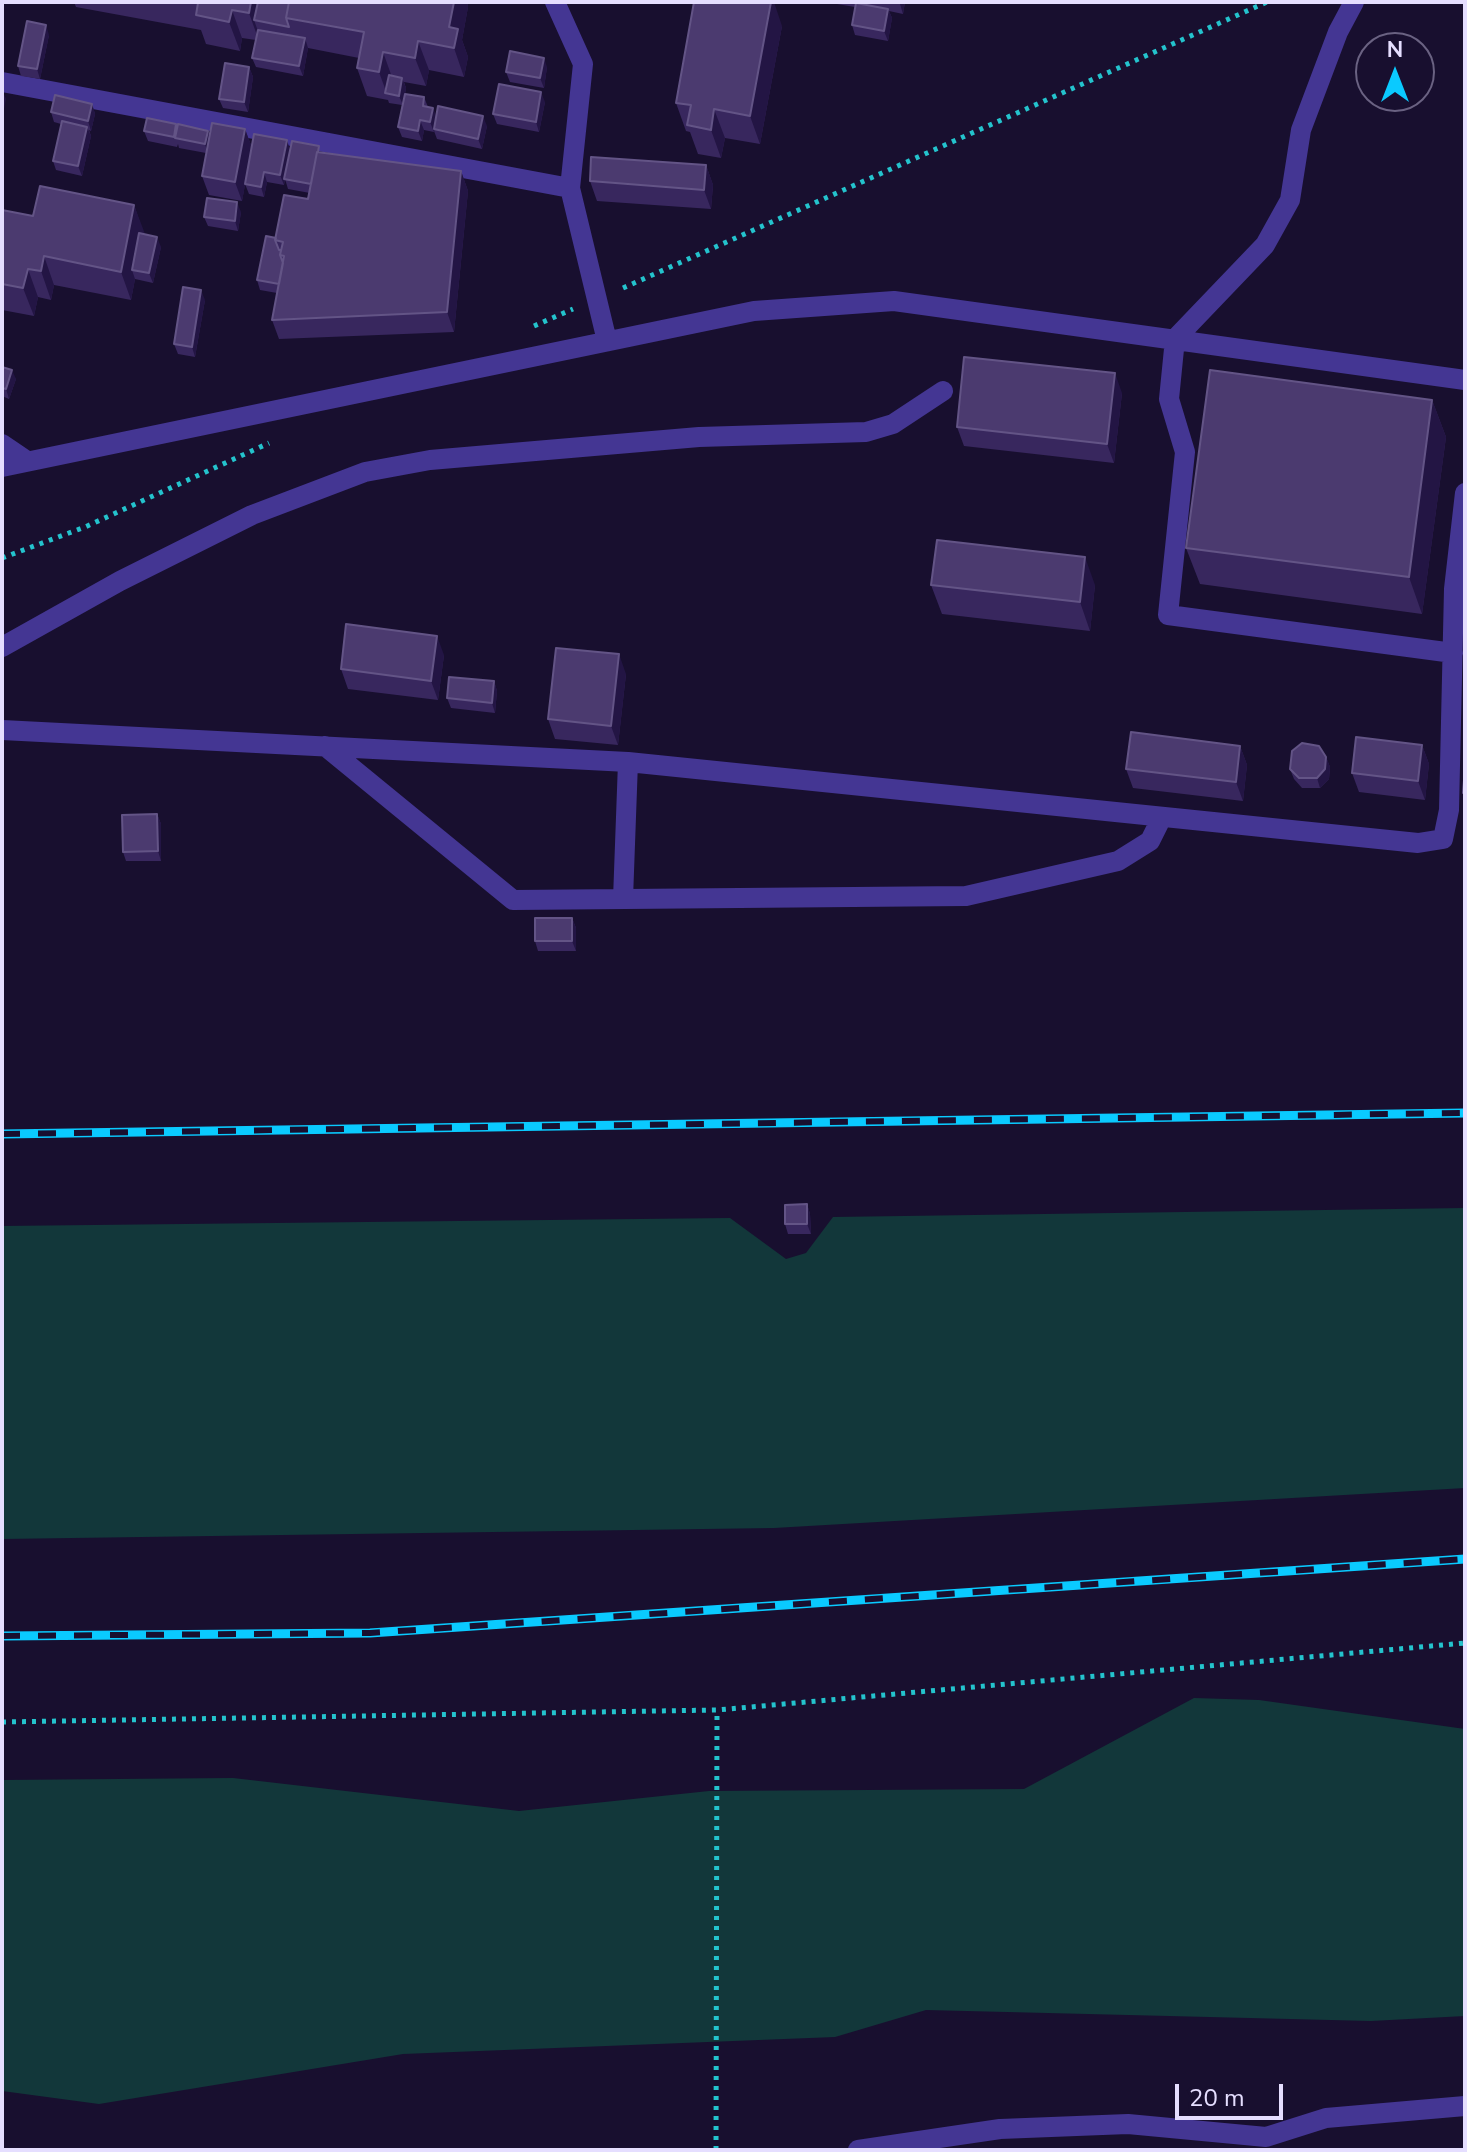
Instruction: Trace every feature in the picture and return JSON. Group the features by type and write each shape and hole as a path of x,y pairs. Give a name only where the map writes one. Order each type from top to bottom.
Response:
{"street":[{"path":"555,2 583,64 570,188 594,300 607,341"},
{"path":"1354,2 1338,32 1301,130 1290,200 1265,245 1175,339 1169,399 1185,452 1168,615 1453,653"},
{"path":"2,82 570,188"},
{"path":"2,467 754,311 894,301 1465,380"},
{"path":"2,647 120,581 252,515 365,472 430,460 699,437 866,432 893,424 943,391"},
{"path":"2,444 27,461"},
{"path":"2,730 628,762 1418,843 1443,839 1449,810 1454,589 1465,493"},
{"path":"325,746 513,900 966,896 1118,861 1150,841 1162,817"},
{"path":"623,899 628,762"},
{"path":"858,2150 1000,2129 1128,2124 1266,2144 1326,2118 1465,2106"}],"path":[{"path":"525,329 1267,2"},
{"path":"2,558 85,527 272,441"},
{"path":"2,1722 717,1710 1465,1643"},
{"path":"716,2150 717,1710"}],"green space":[{"path":"1465,1208 1465,1488 774,1528 2,1539 2,1226 730,1218 786,1259 806,1253 833,1217"},
{"path":"1194,1698 1259,1700 1465,1729 1465,2016 1371,2021 926,2010 835,2037 403,2054 99,2104 2,2091 2,1780 233,1778 519,1811 709,1791 1024,1789"}],"building":[{"path":"191,2 251,2 249,13 232,10 229,22 196,15 198,3"},
{"path":"258,2 289,2 286,18 289,27 254,20"},
{"path":"289,2 454,2 449,27 458,29 454,48 418,41 415,58 383,52 379,72 357,68 364,32 286,18"},
{"path":"694,2 771,2 750,116 714,109 711,130 687,125 691,105 676,103"},
{"path":"856,3 888,9 884,31 852,25"},
{"path":"27,21 46,25 37,69 18,66"},
{"path":"258,30 305,38 299,66 252,58"},
{"path":"510,51 544,58 540,78 506,72"},
{"path":"225,63 249,67 244,102 219,99"},
{"path":"389,75 402,78 399,96 385,93"},
{"path":"499,84 541,92 536,122 493,114"},
{"path":"405,94 424,97 423,106 433,108 430,122 420,120 418,131 398,127"},
{"path":"55,95 92,104 88,121 51,112"},
{"path":"438,106 483,116 478,139 434,129"},
{"path":"147,118 176,124 174,137 144,131"},
{"path":"62,121 87,127 78,166 53,161"},
{"path":"212,123 245,129 235,182 202,176"},
{"path":"178,124 208,131 205,144 175,138"},
{"path":"254,134 287,140 280,175 264,172 261,187 245,184"},
{"path":"292,141 319,146 311,184 284,179"},
{"path":"317,152 461,171 447,312 272,320 284,256 280,255 283,242 275,240 284,195 308,199"},
{"path":"591,157 706,165 704,190 590,181"},
{"path":"40,186 134,205 121,272 44,256 41,271 28,269 23,288 2,284 2,210 33,216"},
{"path":"207,198 237,202 235,221 204,217"},
{"path":"139,233 157,237 149,273 132,270"},
{"path":"266,236 276,238 281,250 283,263 279,284 257,280"},
{"path":"183,287 201,290 192,347 174,344"},
{"path":"964,357 1115,373 1107,444 957,427"},
{"path":"2,367 12,370 6,389 2,388"},
{"path":"1210,370 1432,400 1409,577 1186,548"},
{"path":"937,540 1085,557 1080,602 931,585"},
{"path":"346,624 437,636 431,681 341,669"},
{"path":"556,648 619,654 611,726 548,719"},
{"path":"449,677 494,681 492,703 447,698"},
{"path":"1131,732 1240,746 1236,782 1126,769"},
{"path":"1356,737 1422,745 1418,781 1352,773"},
{"path":"1302,743 1319,746 1326,757 1325,769 1317,778 1299,778 1290,769 1292,751"},
{"path":"157,814 158,851 123,852 122,815"},
{"path":"535,918 572,918 572,941 535,941"},
{"path":"807,1204 807,1224 785,1224 785,1205"}],"railway":[{"path":"2,1134 1465,1113"},
{"path":"2,1636 370,1633 1465,1559"}]}
